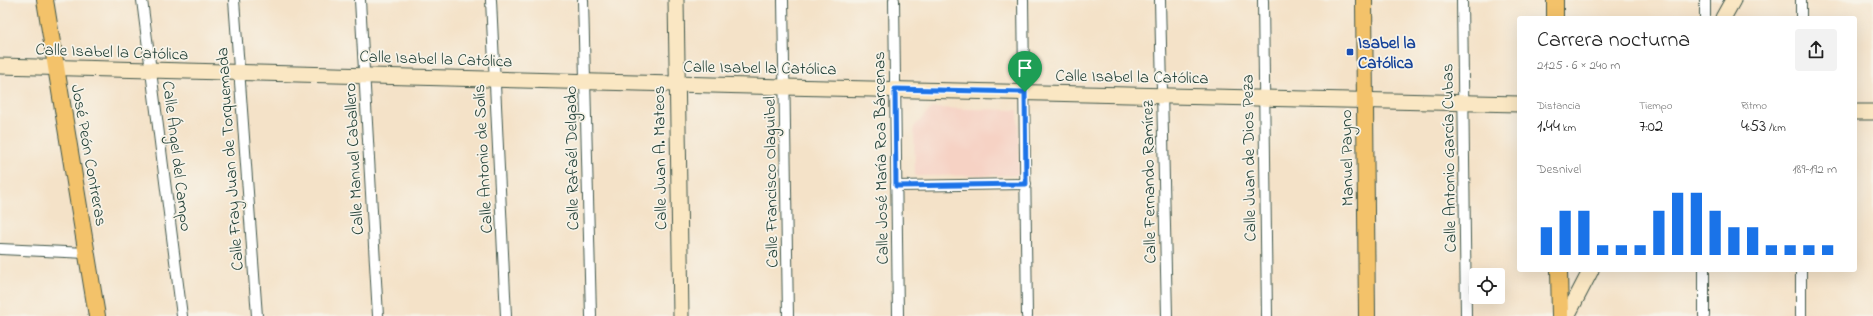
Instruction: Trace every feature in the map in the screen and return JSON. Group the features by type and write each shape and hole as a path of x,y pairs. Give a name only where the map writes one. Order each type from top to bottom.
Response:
{"main road":[{"name":"José Peón Contreras","path":"44,0 98,316"},
{"name":"Manuel Payno","path":"1364,0 1367,316"},
{"path":"1555,0 1555,16"},
{"path":"1559,272 1560,316"}],"street":[{"name":"Calle Ángel del Campo","path":"142,0 182,316"},
{"name":"Calle Fray Juan de Torquemada","path":"234,0 257,316"},
{"name":"Calle Manuel Caballero","path":"360,0 378,316"},
{"name":"Calle Antonio de Solís","path":"491,0 506,316"},
{"name":"Calle Rafaél Delgado","path":"583,0 591,316"},
{"name":"Calle Juan A. Mateos","path":"676,0 681,316"},
{"name":"Calle Francisco Olaguibel","path":"783,0 788,316"},
{"name":"Calle José María Roa Bárcenas","path":"894,0 898,316"},
{"path":"1024,0 1027,316"},
{"name":"Calle Fernando Ramírez","path":"1160,0 1167,316"},
{"name":"Calle Juan de Dios Peza","path":"1263,0 1263,98 1267,316"},
{"name":"Calle Antonio García Cubas","path":"1462,0 1462,102 1466,316"},
{"path":"1705,0 1705,16"},
{"path":"1725,16 1733,0"},
{"path":"1801,0 1801,16"},
{"name":"Calle Isabel la Católica","path":"0,66 585,81 677,85 1517,104"},
{"path":"1857,112 1873,112"},
{"path":"896,186 1026,184"},
{"path":"0,249 87,253"},
{"path":"1567,316 1590,272"},
{"path":"1704,272 1704,316"},
{"path":"1801,272 1801,316"}],"shaded area":[{"path":"932,108 1018,110 1019,175 915,176 914,127"}],"place":[{"name":"Isabel la Católica","path":"1350,52"}],"route":[{"path":"895,89 1025,92 1026,184 896,186 895,89"}]}
